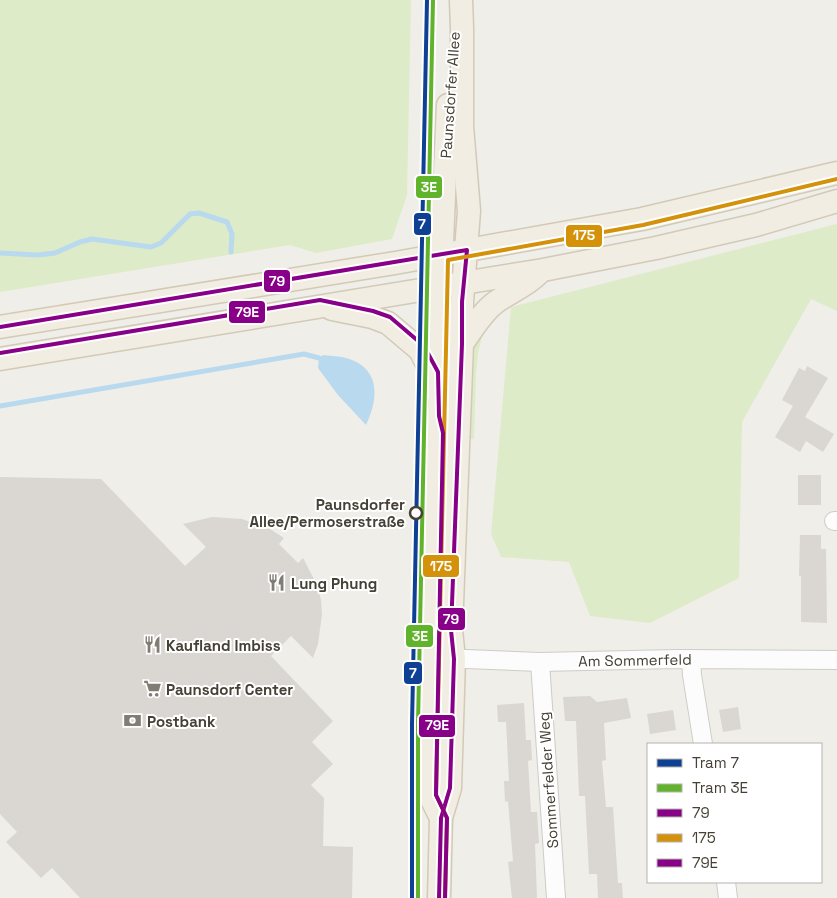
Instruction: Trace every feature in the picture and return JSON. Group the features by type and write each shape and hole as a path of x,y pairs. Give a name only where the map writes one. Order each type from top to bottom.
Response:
{"main road":[{"name":"Paunsdorfer Allee","path":"443,658 451,630 462,302 469,211 462,126 462,28 460,0"},
{"name":"Paunsdorfer Allee","path":"439,898 441,818 450,788 443,658 437,433 440,401 440,286 450,71 453,30 460,0"},
{"path":"0,327 442,255 642,219 837,173"},
{"path":"0,359 543,270 665,246 756,225 837,201"},
{"path":"462,344 495,302 528,284 543,270"},
{"path":"319,306 372,317 388,323 420,350 432,374 434,416 437,433"}],"street":[{"name":"Am Sommerfeld","path":"443,658 540,662 692,659 837,660"},
{"path":"692,659 692,675 703,743"},
{"name":"Sommerfelder Weg","path":"540,662 556,898"},
{"path":"726,883 728,898"}],"green space":[{"path":"0,0 411,0 407,195 392,239 316,253 290,245 0,292"},
{"path":"837,224 837,311 811,299 742,422 739,578 650,623 590,616 569,562 501,557 491,534 511,307"},
{"path":"484,329 478,353 476,374 474,439 469,439 474,352 476,340"}],"water":[{"path":"323,355 342,357 355,361 370,374 374,383 375,393 371,414 366,425 338,395 318,368 319,358"}],"building":[{"path":"807,366 828,378 805,417 834,434 823,452 806,441 800,452 775,437 793,406 782,400 799,368 805,371"},
{"path":"798,475 821,475 821,505 798,505"},
{"name":"Paunsdorf Center","path":"0,477 101,479 185,566 206,547 183,524 212,517 242,519 270,529 284,538 279,544 298,563 303,558 317,585 321,600 322,614 318,644 313,658 291,636 271,656 333,721 312,742 333,764 311,785 324,798 323,846 353,847 352,898 80,898 52,868 41,878 6,842 17,832 0,814"},
{"path":"800,535 821,535 821,549 826,549 827,623 801,622"},
{"path":"590,696 597,702 627,698 631,718 604,723 606,760 602,761 606,807 613,807 618,883 622,883 623,898 598,898 597,874 589,874 585,796 579,796 576,721 565,721 563,697"},
{"path":"524,703 526,740 531,740 532,760 528,761 531,812 537,812 539,843 535,844 537,898 512,898 508,862 513,861 508,801 505,802 504,781 509,781 506,722 498,722 497,705"},
{"path":"738,707 741,729 723,732 719,710"},
{"path":"673,710 676,730 650,734 647,714"}],"waterway":[{"path":"0,253 38,255 55,253 92,239 151,247 161,243 190,214 199,213 227,222 232,234 231,252"},
{"path":"0,406 304,354 319,358"}],"tram line":[{"name":"7","path":"412,898 412,724 427,0"},
{"name":"3E","path":"418,898 418,724 433,0"}],"transit line":[{"name":"175","path":"445,898 447,818 436,795 448,260 643,225 837,179"},
{"name":"79","path":"0,327 467,250 462,302 451,630 454,659 450,788 441,818 439,898"},
{"name":"79E","path":"0,353 320,300 373,311 390,317 424,346 438,372 439,416 443,433 436,795 447,818 445,898"}],"place":[{"name":"Paunsdorfer Allee/Permoserstraße","path":"416,513"},
{"name":"Lung Phung","path":"277,583"},
{"name":"Kaufland Imbiss","path":"152,645"},
{"name":"Paunsdorf Center","path":"152,689"},
{"name":"Postbank","path":"133,721"}]}
